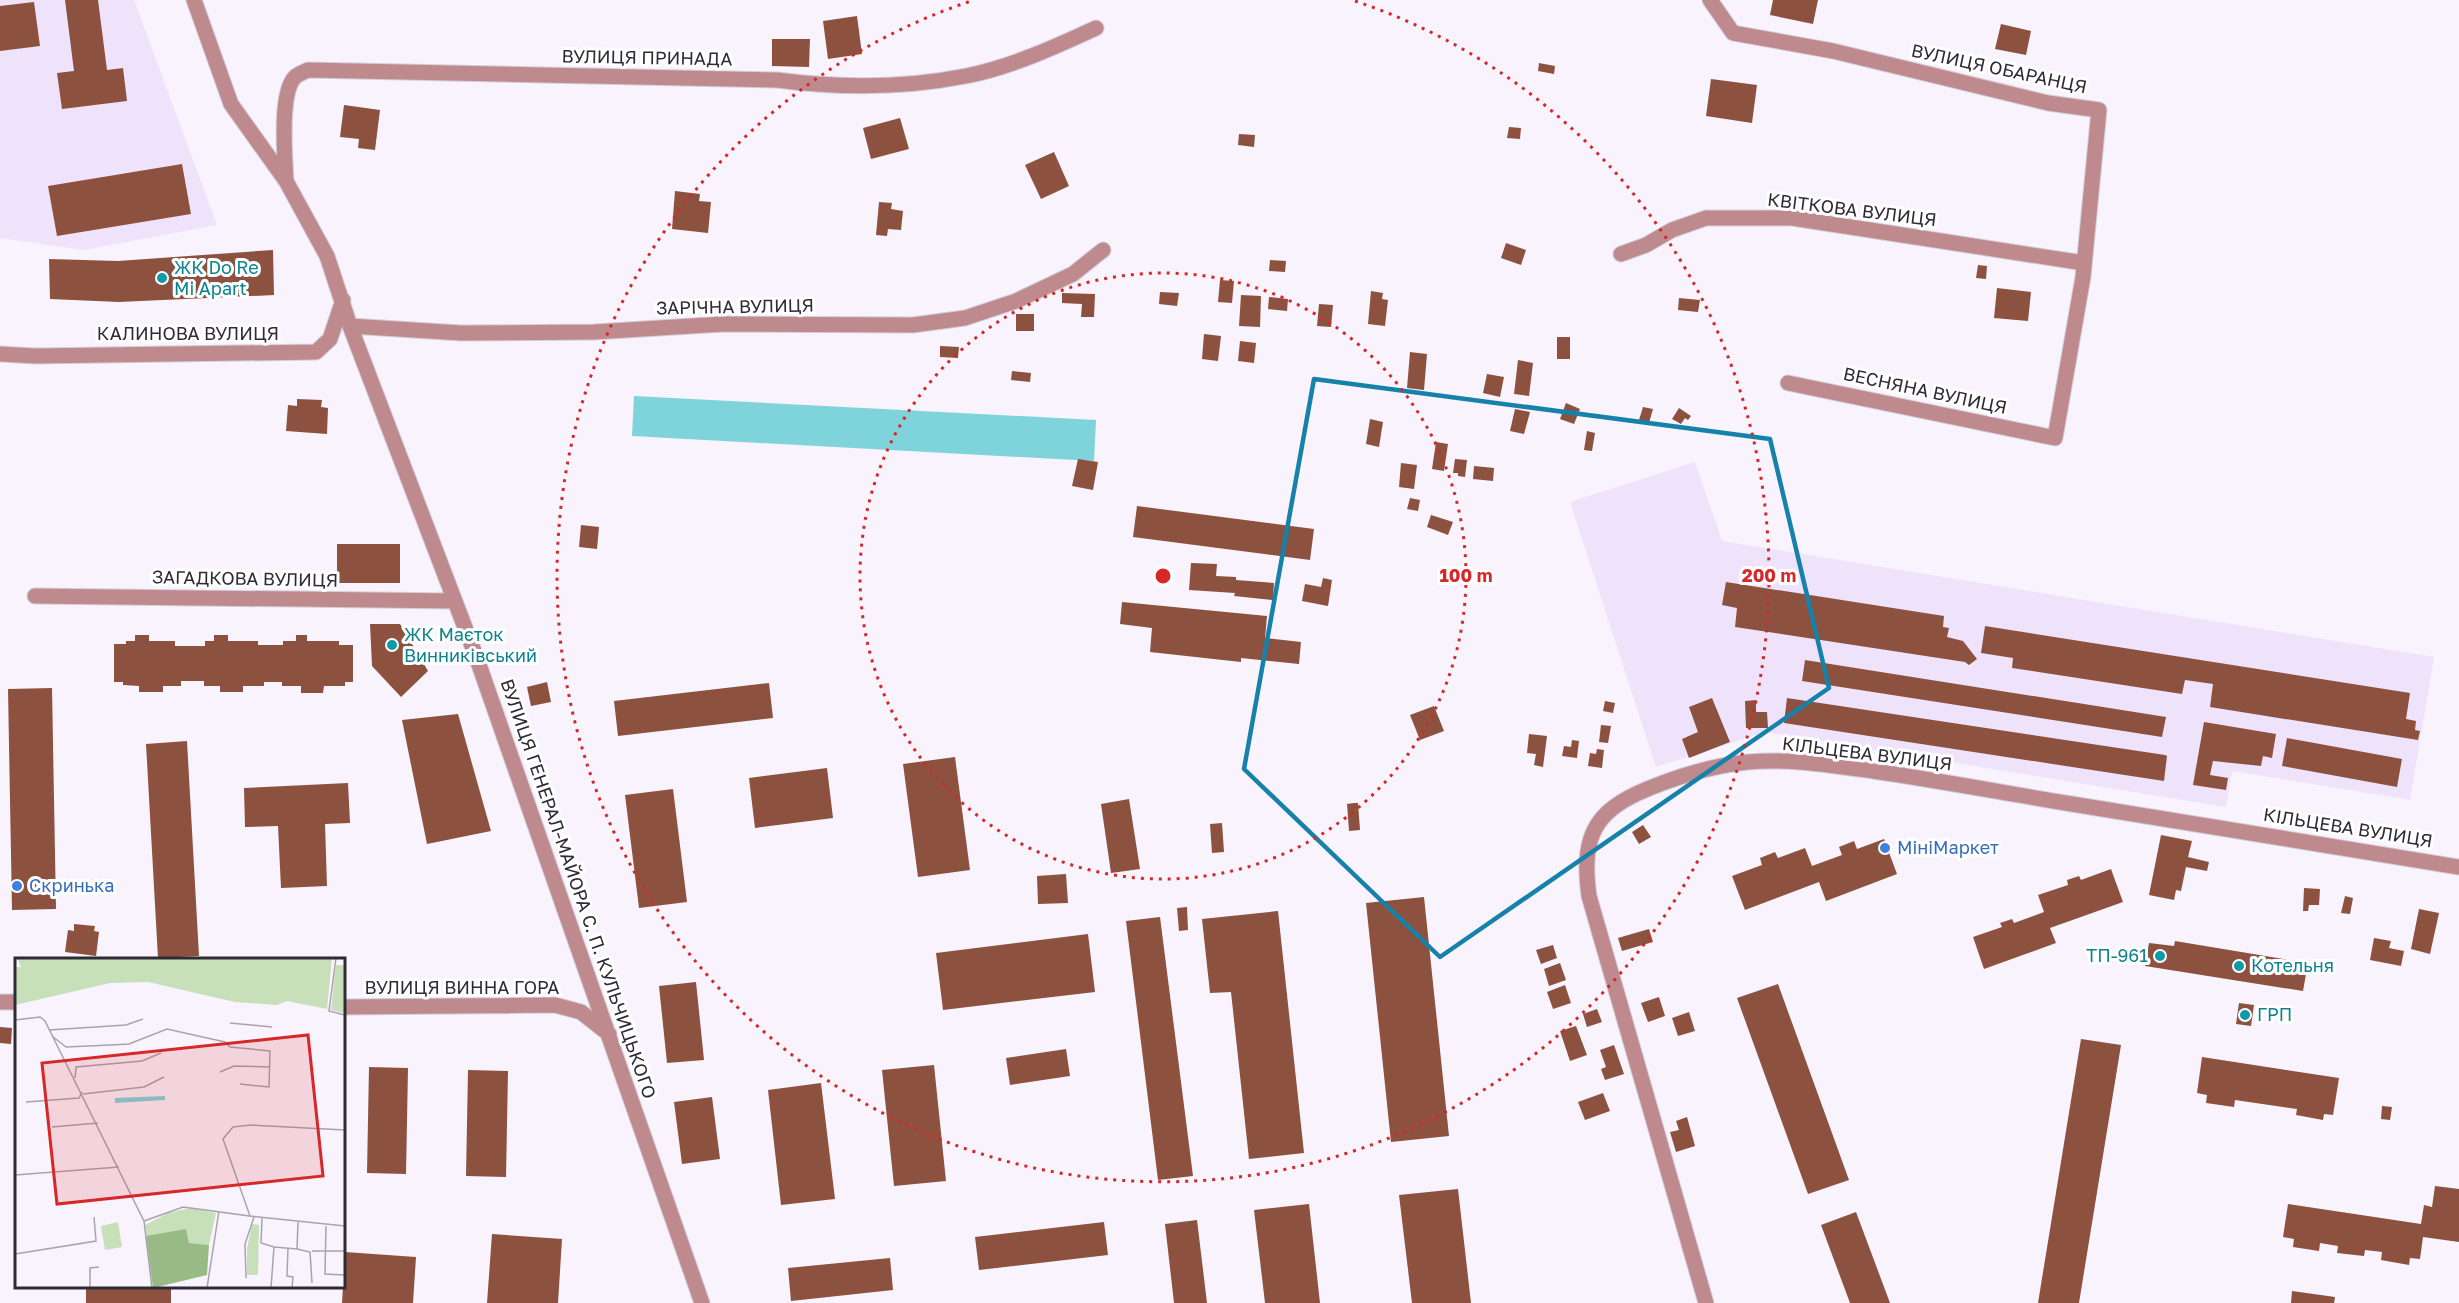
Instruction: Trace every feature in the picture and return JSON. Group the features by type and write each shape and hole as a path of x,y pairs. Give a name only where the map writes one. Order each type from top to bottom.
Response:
{"street":[{"name":"ВУЛИЦЯ ГЕНЕРАЛ-МАЙОРА С. П. КУЛЬЧИЦЬКОГО","path":"194,0 231,104 286,181 327,256 350,326 455,601 702,1303"},
{"name":"ВУЛИЦЯ ОБАРАНЦЯ","path":"1715,6 1726,26 1733,33 1833,51 2048,104 2099,110 2084,263 2055,438"},
{"name":"ВУЛИЦЯ ПРИНАДА","path":"286,181 284,140 287,91 295,76 308,70 777,80 814,85 920,82 966,76 1000,67 1063,44 1096,28"},
{"name":"КВІТКОВА ВУЛИЦЯ","path":"1621,254 1646,245 1672,230 1706,218 1751,217 1792,218 2084,263"},
{"name":"ЗАРІЧНА ВУЛИЦЯ","path":"350,326 461,333 594,332 724,324 913,325 965,318 1016,301 1073,274 1103,250"},
{"name":"КАЛИНОВА ВУЛИЦЯ","path":"0,354 36,356 316,352 330,339 343,300"},
{"name":"ВЕСНЯНА ВУЛИЦЯ","path":"1788,383 2055,438"},
{"name":"ЗАГАДКОВА ВУЛИЦЯ","path":"35,596 455,601"},
{"name":"КІЛЬЦЕВА ВУЛИЦЯ","path":"1706,1303 1589,896 1586,871 1587,850 1598,824 1616,804 1647,788 1698,771 1748,762 1794,762 1901,775 2459,867"},
{"name":"ВУЛИЦЯ ВИННА ГОРА","path":"345,1007 555,1005 581,1012 609,1034"}],"highlighted area":[{"path":"1314,379 1770,439 1829,688 1440,957 1244,769"}],"shaded area":[{"path":"0,0 134,0 217,225 84,250 0,238"},
{"path":"1695,462 1722,541 2434,657 2410,800 2232,771 2226,807 1765,732 1656,767 1570,502"}],"water":[{"path":"634,396 1096,420 1094,461 632,436"}],"building":[{"path":"65,0 98,0 107,70 123,68 127,101 62,109 57,73 74,71"},
{"path":"1773,0 1818,0 1813,24 1770,15"},
{"path":"34,2 40,46 0,51 0,6"},
{"path":"857,16 862,54 828,59 823,21"},
{"path":"2001,24 2031,31 2026,55 1995,49"},
{"path":"772,39 810,39 809,67 772,66"},
{"path":"1539,63 1555,66 1554,74 1538,71"},
{"path":"1711,79 1757,85 1752,123 1706,116"},
{"path":"344,105 380,110 375,150 358,148 359,139 340,137"},
{"path":"900,118 909,149 871,159 863,128"},
{"path":"1509,127 1521,128 1520,139 1507,138"},
{"path":"1239,134 1255,135 1254,147 1238,145"},
{"path":"1054,152 1069,186 1041,199 1025,165"},
{"path":"182,164 191,214 57,236 48,186"},
{"path":"675,191 700,194 699,201 711,202 708,233 672,229"},
{"path":"879,202 892,203 891,209 903,211 901,230 888,229 887,236 876,235"},
{"path":"1506,243 1526,250 1521,265 1501,258"},
{"name":"ЖК Do Re Mi Apart","path":"273,250 274,295 119,302 50,299 49,259 118,261"},
{"path":"1270,260 1286,261 1285,272 1269,271"},
{"path":"1978,265 1987,266 1986,279 1976,278"},
{"path":"1220,280 1234,281 1232,303 1218,302"},
{"path":"1997,288 2031,292 2028,321 1994,318"},
{"path":"1371,291 1383,293 1382,299 1388,300 1385,326 1368,324"},
{"path":"1160,292 1179,293 1177,306 1159,304"},
{"path":"1062,293 1095,294 1094,317 1081,317 1082,304 1062,303"},
{"path":"1241,295 1261,296 1260,327 1239,326"},
{"path":"1269,297 1288,299 1287,311 1268,309"},
{"path":"1679,298 1700,300 1698,312 1678,310"},
{"path":"1319,304 1333,305 1331,327 1317,326"},
{"path":"1016,314 1034,314 1034,331 1016,331"},
{"path":"1204,334 1221,336 1218,361 1202,359"},
{"path":"1557,337 1570,337 1570,359 1557,359"},
{"path":"1240,341 1256,343 1254,363 1238,361"},
{"path":"940,346 959,347 958,358 940,357"},
{"path":"1410,352 1427,354 1424,390 1407,388"},
{"path":"1518,360 1533,363 1529,396 1514,394"},
{"path":"1012,371 1031,373 1030,382 1011,380"},
{"path":"1487,374 1504,377 1500,397 1483,393"},
{"path":"297,399 322,400 321,407 328,408 327,434 286,431 288,405 297,406"},
{"path":"1566,403 1580,409 1574,424 1560,419"},
{"path":"1643,407 1653,409 1649,423 1639,420"},
{"path":"1679,408 1691,416 1688,420 1685,418 1681,424 1672,419"},
{"path":"1515,409 1530,412 1524,434 1510,431"},
{"path":"1370,419 1383,422 1379,447 1366,444"},
{"path":"1587,431 1595,433 1592,451 1584,450"},
{"path":"1436,442 1448,444 1444,471 1432,469"},
{"path":"1078,459 1098,462 1093,490 1072,486"},
{"path":"1455,459 1467,460 1465,477 1453,473"},
{"path":"1401,463 1417,465 1414,489 1399,487"},
{"path":"1474,466 1494,468 1493,481 1473,479"},
{"path":"1410,498 1420,500 1418,511 1407,509"},
{"path":"1137,506 1314,529 1310,560 1133,537"},
{"path":"1431,515 1453,522 1448,535 1427,527"},
{"path":"581,525 599,527 597,549 579,547"},
{"path":"337,544 400,544 400,583 337,583"},
{"path":"1191,563 1217,564 1216,576 1274,583 1273,600 1234,596 1235,593 1189,590"},
{"path":"1323,578 1332,580 1328,606 1302,601 1305,584 1321,587"},
{"path":"1726,582 1944,616 1943,627 1949,628 1947,637 1963,641 1977,659 1969,665 1965,662 1735,627 1737,608 1722,605"},
{"path":"1122,602 1267,616 1265,638 1301,642 1299,664 1241,658 1241,662 1150,652 1152,628 1120,624"},
{"name":"ЖК Маєток Винниківський","path":"370,624 400,624 428,671 401,697 372,666"},
{"path":"1985,626 2410,693 2406,719 2416,721 2415,730 2420,731 2418,740 2210,707 2213,684 2185,680 2182,694 2012,668 2013,658 1981,653"},
{"path":"135,635 149,635 149,641 175,641 175,646 205,646 205,641 214,641 214,635 228,635 228,641 258,641 258,645 283,645 283,641 296,641 296,635 307,635 307,641 339,641 339,645 353,645 353,682 345,682 345,686 324,686 323,693 301,693 301,686 282,686 282,682 264,682 264,686 243,686 243,692 220,692 220,686 204,686 204,681 181,681 181,686 163,686 163,692 139,692 139,686 114,682 114,644 135,641"},
{"path":"1805,660 2166,717 2162,737 1802,681"},
{"path":"547,682 551,702 531,706 527,687"},
{"path":"769,683 773,718 618,736 614,701"},
{"path":"52,688 56,909 12,910 8,689"},
{"path":"1712,698 1730,742 1689,758 1682,739 1698,732 1689,707"},
{"path":"1787,698 2165,755 2167,756 2164,781 1784,723"},
{"path":"1756,700 1756,712 1767,712 1768,728 1746,728 1745,701"},
{"path":"1605,701 1615,703 1613,713 1603,711"},
{"path":"1434,706 1444,731 1420,740 1410,715"},
{"path":"458,714 491,831 427,844 402,720"},
{"path":"2204,722 2276,734 2272,758 2263,756 2261,766 2213,761 2210,775 2228,778 2226,790 2193,785"},
{"path":"1601,725 1611,726 1608,743 1599,742"},
{"path":"1529,734 1547,736 1543,767 1534,765 1536,754 1527,753"},
{"path":"2287,738 2402,759 2397,787 2282,766"},
{"path":"1572,740 1579,741 1577,758 1562,756 1564,746 1571,747"},
{"path":"187,741 199,956 158,958 146,744"},
{"path":"1597,749 1604,750 1602,768 1588,766 1590,753 1596,754"},
{"path":"955,757 970,870 918,877 903,764"},
{"path":"827,768 833,818 755,828 749,778"},
{"path":"348,783 350,823 325,824 327,886 281,888 278,826 245,827 244,788"},
{"path":"673,789 687,902 639,908 625,795"},
{"path":"1129,799 1140,869 1111,873 1101,804"},
{"path":"1358,803 1360,830 1349,831 1347,804"},
{"path":"1222,823 1224,852 1212,853 1210,824"},
{"path":"1643,825 1651,837 1639,844 1632,832"},
{"path":"2161,835 2192,841 2188,857 2209,862 2207,871 2186,867 2181,891 2176,890 2174,900 2149,895"},
{"path":"1884,839 1897,874 1826,901 1819,882 1745,910 1732,876 1762,865 1760,858 1775,852 1778,858 1805,848 1812,866 1842,855 1839,847 1854,841 1857,849"},
{"path":"2111,869 2123,902 2050,928 2056,943 1984,969 1973,937 2002,927 2000,923 2012,919 2014,923 2044,912 2038,895 2068,885 2067,880 2079,876 2081,880"},
{"path":"1066,874 1068,903 1038,904 1037,876"},
{"path":"2304,888 2320,889 2319,905 2309,905 2308,911 2303,911"},
{"path":"2345,896 2353,898 2350,914 2341,913"},
{"path":"1424,897 1449,1136 1391,1142 1366,903"},
{"path":"1187,907 1188,930 1179,931 1177,908"},
{"path":"2419,909 2439,913 2430,954 2411,949"},
{"path":"1278,911 1304,1153 1249,1159 1231,992 1210,993 1202,919"},
{"path":"1160,917 1193,1176 1158,1180 1126,921"},
{"path":"74,924 95,926 94,931 99,932 96,956 65,952 68,930 74,931"},
{"path":"1649,929 1653,942 1622,951 1618,938"},
{"path":"1088,934 1095,992 943,1010 936,953"},
{"path":"2374,938 2391,941 2389,948 2404,951 2401,966 2370,960"},
{"name":"Котельня","path":"2175,941 2308,963 2303,991 2145,966 2149,943 2174,946"},
{"path":"1553,945 1557,958 1541,964 1536,950"},
{"path":"1560,963 1566,980 1549,986 1544,969"},
{"path":"696,982 704,1060 667,1063 659,986"},
{"path":"1778,984 1849,1180 1808,1194 1737,998"},
{"path":"1565,985 1571,1003 1553,1009 1547,992"},
{"path":"1659,997 1665,1016 1648,1022 1641,1003"},
{"name":"ГРП","path":"2239,1003 2254,1005 2251,1026 2236,1024"},
{"path":"1597,1009 1602,1022 1587,1027 1583,1014"},
{"path":"1689,1012 1695,1031 1678,1036 1672,1018"},
{"path":"1576,1026 1587,1055 1570,1061 1560,1031"},
{"path":"0,1027 12,1028 11,1044 0,1043"},
{"path":"2081,1039 2121,1045 2079,1303 2038,1303"},
{"path":"1614,1045 1624,1074 1605,1080 1601,1069 1606,1067 1600,1050"},
{"path":"1066,1049 1070,1076 1010,1085 1006,1058"},
{"path":"2202,1057 2339,1078 2333,1115 2324,1114 2323,1120 2296,1115 2297,1109 2235,1100 2234,1107 2206,1103 2207,1095 2197,1093"},
{"path":"934,1065 946,1181 894,1186 882,1070"},
{"path":"369,1067 408,1068 406,1174 367,1173"},
{"path":"468,1070 508,1071 506,1177 466,1176"},
{"path":"821,1083 835,1199 781,1205 768,1090"},
{"path":"1603,1093 1610,1111 1585,1120 1578,1102"},
{"path":"712,1097 720,1159 682,1164 674,1102"},
{"path":"2382,1106 2392,1107 2390,1120 2381,1119"},
{"path":"1687,1117 1695,1146 1676,1152 1670,1132 1679,1130 1676,1121"},
{"path":"2435,1186 2459,1189 2459,1242 2423,1237 2420,1259 2410,1258 2409,1265 2381,1260 2382,1252 2365,1250 2364,1256 2337,1253 2338,1246 2320,1243 2319,1251 2293,1247 2294,1239 2283,1237 2288,1204 2421,1224 2424,1205 2432,1207"},
{"path":"1458,1189 1471,1303 1412,1303 1399,1195"},
{"path":"1309,1204 1320,1303 1265,1303 1254,1210"},
{"path":"1856,1212 1890,1303 1850,1303 1821,1225"},
{"path":"1197,1220 1207,1303 1174,1303 1165,1224"},
{"path":"1104,1222 1108,1255 979,1270 975,1237"},
{"path":"492,1234 562,1239 558,1303 487,1303"},
{"path":"345,1252 416,1257 413,1303 342,1303 343,1288 345,1288"},
{"path":"890,1258 893,1290 791,1301 788,1268"},
{"path":"86,1288 171,1288 171,1303 86,1303"},
{"path":"2292,1291 2335,1297 2334,1303 2291,1303"}],"place":[{"name":"ЖК Do Re Mi Apart","path":"162,278"},
{"name":"ЖК Маєток Винниківський","path":"392,645"},
{"name":"МініМаркет","path":"1885,848"},
{"name":"Скринька","path":"17,886"},
{"name":"ТП-961","path":"2160,956"},
{"name":"Котельня","path":"2239,966"},
{"name":"ГРП","path":"2245,1015"}]}
